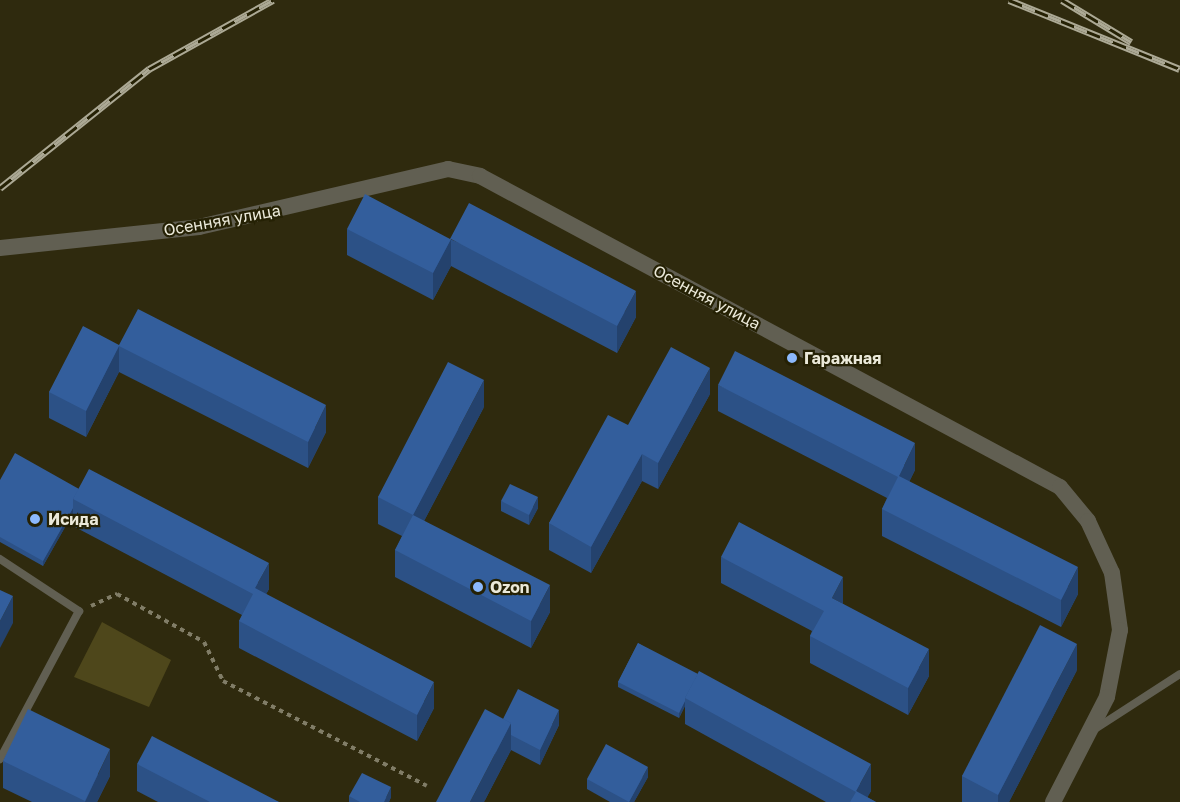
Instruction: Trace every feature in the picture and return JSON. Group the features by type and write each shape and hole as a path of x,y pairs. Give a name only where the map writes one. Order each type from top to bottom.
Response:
{"street":[{"name":"Осенняя улица","path":"0,248 199,227 448,170 480,176 1060,487 1088,521 1112,573 1120,630 1107,697 1053,802"}],"lane":[{"path":"0,559 79,611 0,759"},
{"path":"1090,732 1180,674"}],"path":[{"path":"79,611 117,594 204,642 223,681 427,786"}],"shaded area":[{"path":"102,622 171,660 149,707 74,677"}],"building":[{"path":"365,194 450,239 469,203 636,291 617,326 451,239 433,273 347,229"},
{"path":"138,309 326,405 308,442 119,346 86,411 49,392 83,326 119,345"},
{"path":"671,347 710,368 658,463 642,454 591,547 549,523 608,415 628,425"},
{"path":"735,351 915,443 899,476 1078,567 1061,600 882,509 898,477 718,385"},
{"path":"448,362 484,380 413,515 378,497"},
{"name":"Исида","path":"15,453 79,489 73,499 73,508 43,561 0,537 0,480"},
{"path":"89,469 269,563 255,588 434,682 417,715 239,621 253,594 73,499"},
{"path":"510,484 538,497 529,515 501,501"},
{"path":"413,515 550,585 531,621 395,550"},
{"path":"739,522 843,577 832,598 929,649 908,688 810,636 824,611 721,557"},
{"path":"0,590 13,596 0,621"},
{"path":"1040,625 1077,644 998,795 962,776"},
{"path":"638,643 698,674 679,713 618,682"},
{"path":"699,671 871,764 856,791 876,802 850,802 856,792 685,698"},
{"path":"518,689 559,710 540,750 511,735 511,723 503,719"},
{"path":"28,709 110,749 85,801 3,761"},
{"path":"485,709 511,723 470,802 436,802"},
{"path":"152,736 279,802 210,802 137,764"},
{"path":"606,744 648,767 629,802 587,779"},
{"path":"362,773 391,787 384,802 360,802 349,796"}],"railway":[{"path":"0,188 149,69 273,0"},
{"path":"1009,0 1180,69"},
{"path":"1062,0 1131,42"}],"place":[{"name":"Гаражная","path":"792,358"},
{"name":"Исида","path":"35,519"},
{"name":"Ozon","path":"478,587"}]}
